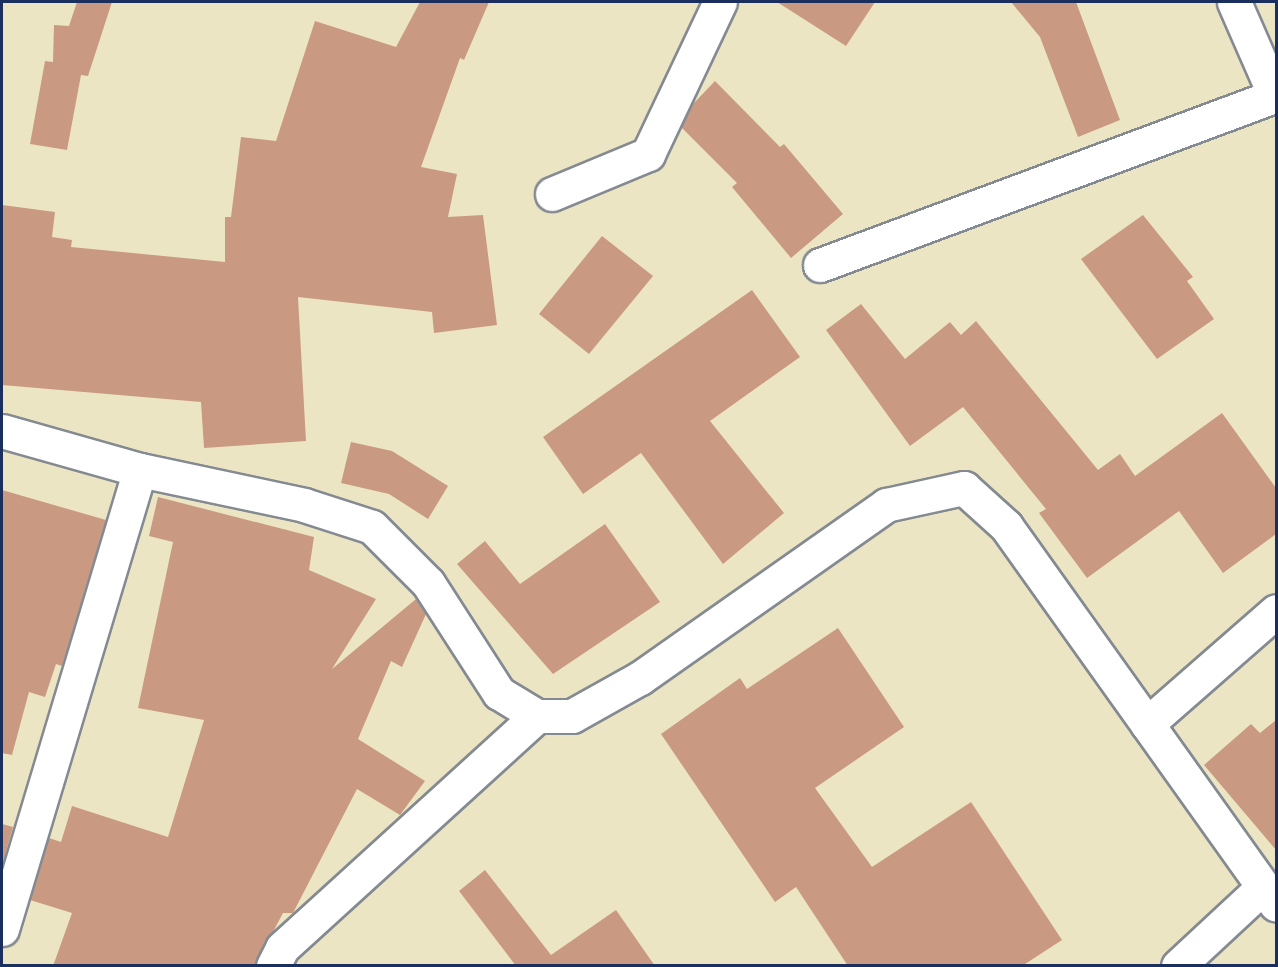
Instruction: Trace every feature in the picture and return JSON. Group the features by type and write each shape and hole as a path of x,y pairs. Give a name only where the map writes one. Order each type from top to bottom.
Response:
{"street":[{"path":"552,194 648,154 720,2"},
{"path":"820,265 1276,95 1234,2"},
{"path":"2,430 140,470 304,505 372,527 428,583 499,693 537,716 572,716 640,678 886,505 964,488 1006,526 1270,895 1178,966"},
{"path":"2,928 140,470"},
{"path":"1147,724 1276,611"},
{"path":"273,966 282,948 537,716"}],"building":[{"path":"77,2 112,2 88,76 81,75 67,150 30,144 45,61 53,62 54,25 69,26"},
{"path":"420,2 489,2 464,60 460,58 421,167 457,174 448,217 483,215 497,325 434,333 432,312 298,297 306,441 204,448 201,402 2,385 2,205 55,212 52,237 72,240 71,247 225,262 225,217 231,217 241,137 276,141 315,21 396,47"},
{"path":"777,2 875,2 846,46"},
{"path":"1011,2 1076,2 1120,120 1078,137 1040,37"},
{"path":"715,81 780,147 784,144 843,214 791,258 732,187 737,183 681,127 693,104"},
{"path":"1143,215 1193,277 1187,281 1214,319 1157,359 1081,259"},
{"path":"602,236 653,276 589,354 539,314"},
{"path":"752,290 800,357 710,421 784,513 723,564 641,453 583,494 543,437"},
{"path":"861,304 905,359 950,322 961,335 976,321 1098,470 1120,454 1135,476 1222,413 1276,488 1276,534 1223,573 1179,511 1087,578 1039,513 1046,509 963,407 910,446 826,330"},
{"path":"351,442 392,451 448,486 428,519 389,494 341,483"},
{"path":"2,490 106,520 62,666 56,664 45,697 29,692 12,755 2,753"},
{"path":"158,497 314,537 309,570 376,599 332,669 416,599 426,614 402,667 391,661 358,739 425,781 400,815 357,789 293,913 283,913 255,966 53,966 72,913 30,900 49,838 61,842 72,806 168,837 204,720 138,708 173,542 149,536"},
{"path":"605,524 660,602 553,674 457,564 485,541 520,584"},
{"path":"838,628 904,727 815,788 872,867 971,802 1062,940 1022,966 848,966 796,887 775,902 661,734 740,678 747,689"},
{"path":"1276,720 1276,850 1204,765 1251,724 1260,733"},
{"path":"2,824 13,827 2,866"},
{"path":"485,870 551,955 616,910 655,966 516,966 459,891"}]}
